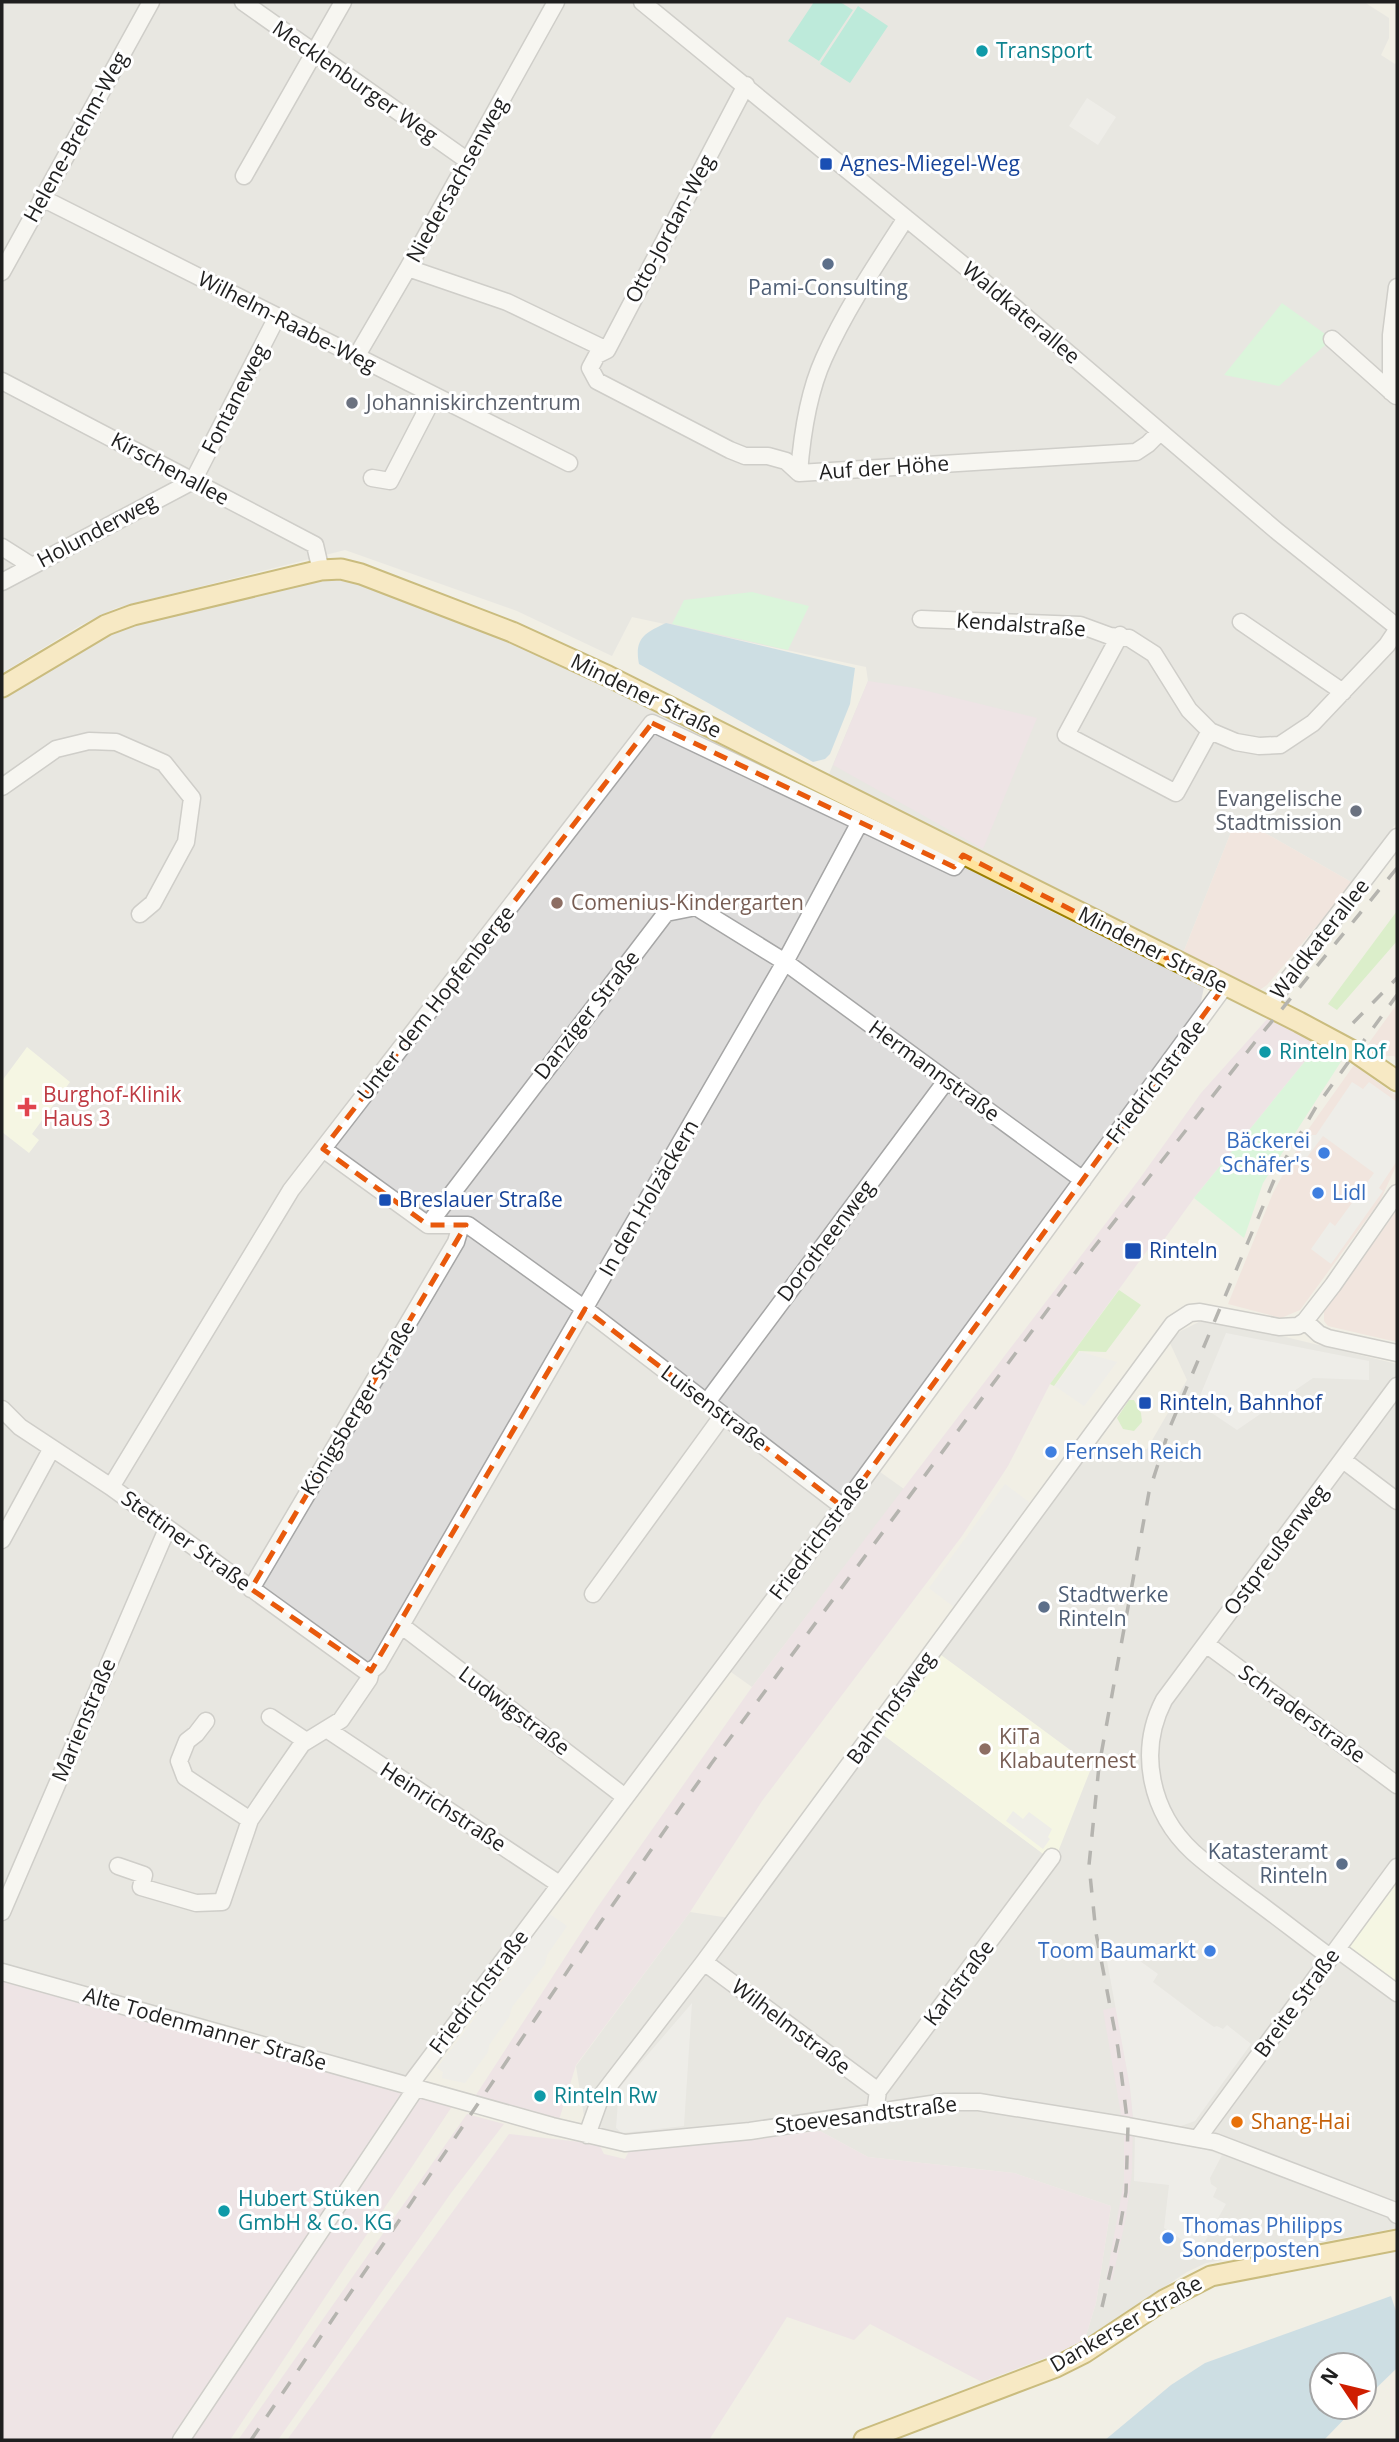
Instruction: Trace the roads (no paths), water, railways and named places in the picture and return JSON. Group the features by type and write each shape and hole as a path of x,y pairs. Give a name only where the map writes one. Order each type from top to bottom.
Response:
{"main road":[{"name":"Mindener Straße","path":"2,687 106,625 133,615 321,571 341,569 378,579 533,640 608,676 1355,1052 1397,1081"},
{"name":"Dankerser Straße","path":"864,2440 1056,2367 1084,2353 1164,2300 1211,2276 1397,2239"}],"street":[{"name":"Helene-Brehm-Weg","path":"2,272 151,2"},
{"name":"Mecklenburger Weg","path":"243,2 468,162"},
{"path":"244,176 343,2"},
{"name":"Niedersachsenweg","path":"356,357 556,2"},
{"name":"Waldkaterallee","path":"642,2 1006,300 1278,532 1397,629"},
{"name":"Otto-Jordan-Weg","path":"590,368 597,355 607,350 746,85"},
{"name":"Wilhelm-Raabe-Weg","path":"42,198 569,463"},
{"path":"799,473 810,400 824,359 870,274 906,218"},
{"path":"408,268 507,302 607,350"},
{"path":"1394,394 1391,335 1397,288"},
{"name":"Fontaneweg","path":"193,481 277,317"},
{"path":"1332,339 1394,394"},
{"name":"Auf der Höhe","path":"590,368 597,382 730,450 745,456 768,456 786,461 799,473 1136,452 1160,432"},
{"name":"Kirschenallee","path":"2,381 315,545 321,571"},
{"path":"372,478 390,481 434,396"},
{"name":"Holunderweg","path":"2,582 193,481"},
{"path":"2,547 32,566"},
{"name":"Kendalstraße","path":"921,619 1080,625 1110,636 1129,638 1154,654 1189,710 1210,731 1236,742 1259,746 1280,745 1313,723 1387,645 1397,629"},
{"path":"1241,622 1343,692"},
{"name":"Kendalstraße","path":"1120,635 1066,735 1176,793 1210,731"},
{"name":"Unter dem Hopfenberge","path":"111,1487 291,1190 652,723 860,822"},
{"path":"2,787 56,749 89,741 116,742 163,763 192,798 186,842 153,903 140,914"},
{"path":"860,822 954,867 963,855"},
{"name":"In den Holzäckern","path":"328,1730 341,1720 402,1626 785,962 860,822"},
{"name":"Waldkaterallee","path":"1267,1007 1397,837"},
{"name":"Danziger Straße","path":"428,1225 666,914 696,907 785,962"},
{"name":"Hermannstraße","path":"785,962 1083,1180"},
{"name":"Friedrichstraße","path":"181,2440 412,2087 559,1884 843,1507 1224,986"},
{"name":"Dorotheenweg","path":"707,1402 946,1081"},
{"path":"323,1149 428,1225 468,1225 585,1309"},
{"path":"1397,1194 1305,1321 1319,1334 1328,1338 1397,1353"},
{"name":"Königsberger Straße","path":"251,1588 456,1242 461,1225"},
{"name":"Luisenstraße","path":"585,1309 843,1507"},
{"name":"Bahnhofsweg","path":"587,2135 601,2096 704,1962 1022,1531 1154,1347 1181,1318 1200,1312 1279,1327 1291,1328 1305,1321"},
{"name":"Ostpreußenweg","path":"1397,1386 1164,1700 1157,1715 1150,1745 1150,1766 1159,1804 1191,1850 1212,1868 1333,1953 1397,1993"},
{"name":"Stettiner Straße","path":"2,1409 20,1427 111,1487 364,1670 371,1671"},
{"path":"593,1594 723,1415"},
{"path":"2,1540 52,1448"},
{"path":"1343,1460 1397,1501"},
{"name":"Marienstraße","path":"2,1912 167,1529"},
{"name":"Ludwigstraße","path":"402,1626 625,1797"},
{"name":"Schraderstraße","path":"1206,1644 1397,1785"},
{"path":"270,1717 306,1741"},
{"path":"206,1721 187,1741 179,1761 185,1777 250,1820"},
{"path":"118,1866 144,1875 141,1887 195,1903 222,1902 250,1820 306,1741 328,1730"},
{"name":"Heinrichstraße","path":"328,1730 559,1884"},
{"name":"Karlstraße","path":"878,2091 1052,1857"},
{"name":"Breite Straße","path":"1198,2138 1397,1867"},
{"name":"Wilhelmstraße","path":"704,1962 878,2091"},
{"name":"Alte Todenmanner Straße","path":"2,1972 412,2087"},
{"name":"Stoevesandtstraße","path":"412,2087 625,2143 750,2131 945,2102 979,2102 1198,2138 1393,2210 1397,2215"},
{"path":"876,2112 878,2091"}],"water":[{"path":"666,623 855,668 850,704 830,754 825,759 813,762 639,664 640,642 652,630"},
{"path":"1391,2296 1397,2314 1397,2368 1378,2386 1378,2351 1308,2351 1308,2421 1342,2421 1324,2440 1105,2440 1171,2385 1205,2363"}],"railway":[{"path":"251,2440 600,1923 711,1764 1092,1250 1255,1042 1397,868"},
{"path":"1353,1023 1397,978"},
{"path":"1102,2307 1126,2192 1128,2126 1118,2048 1096,1933 1089,1865 1099,1766 1149,1492 1170,1427 1277,1173 1316,1107 1397,995"}],"place":[{"name":"Transport","path":"982,51"},
{"name":"Agnes-Miegel-Weg","path":"826,164"},
{"name":"Pami-Consulting","path":"828,264"},
{"name":"Johanniskirchzentrum","path":"352,403"},
{"name":"Evangelische Stadtmission","path":"1356,811"},
{"name":"Comenius-Kindergarten","path":"557,903"},
{"name":"Rinteln Rof","path":"1265,1052"},
{"name":"Burghof-Klinik Haus 3","path":"27,1107"},
{"name":"Bäckerei Schäfer's","path":"1324,1153"},
{"name":"Lidl","path":"1318,1193"},
{"name":"Breslauer Straße","path":"385,1200"},
{"name":"Rinteln","path":"1133,1251"},
{"name":"Rinteln, Bahnhof","path":"1145,1403"},
{"name":"Fernseh Reich","path":"1051,1452"},
{"name":"Stadtwerke Rinteln","path":"1044,1607"},
{"name":"KiTa Klabauternest","path":"985,1749"},
{"name":"Katasteramt Rinteln","path":"1342,1864"},
{"name":"Toom Baumarkt","path":"1210,1951"},
{"name":"Rinteln Rw","path":"540,2096"},
{"name":"Shang-Hai","path":"1237,2122"},
{"name":"Hubert Stüken GmbH & Co. KG","path":"224,2211"},
{"name":"Thomas Philipps Sonderposten","path":"1168,2238"}]}
